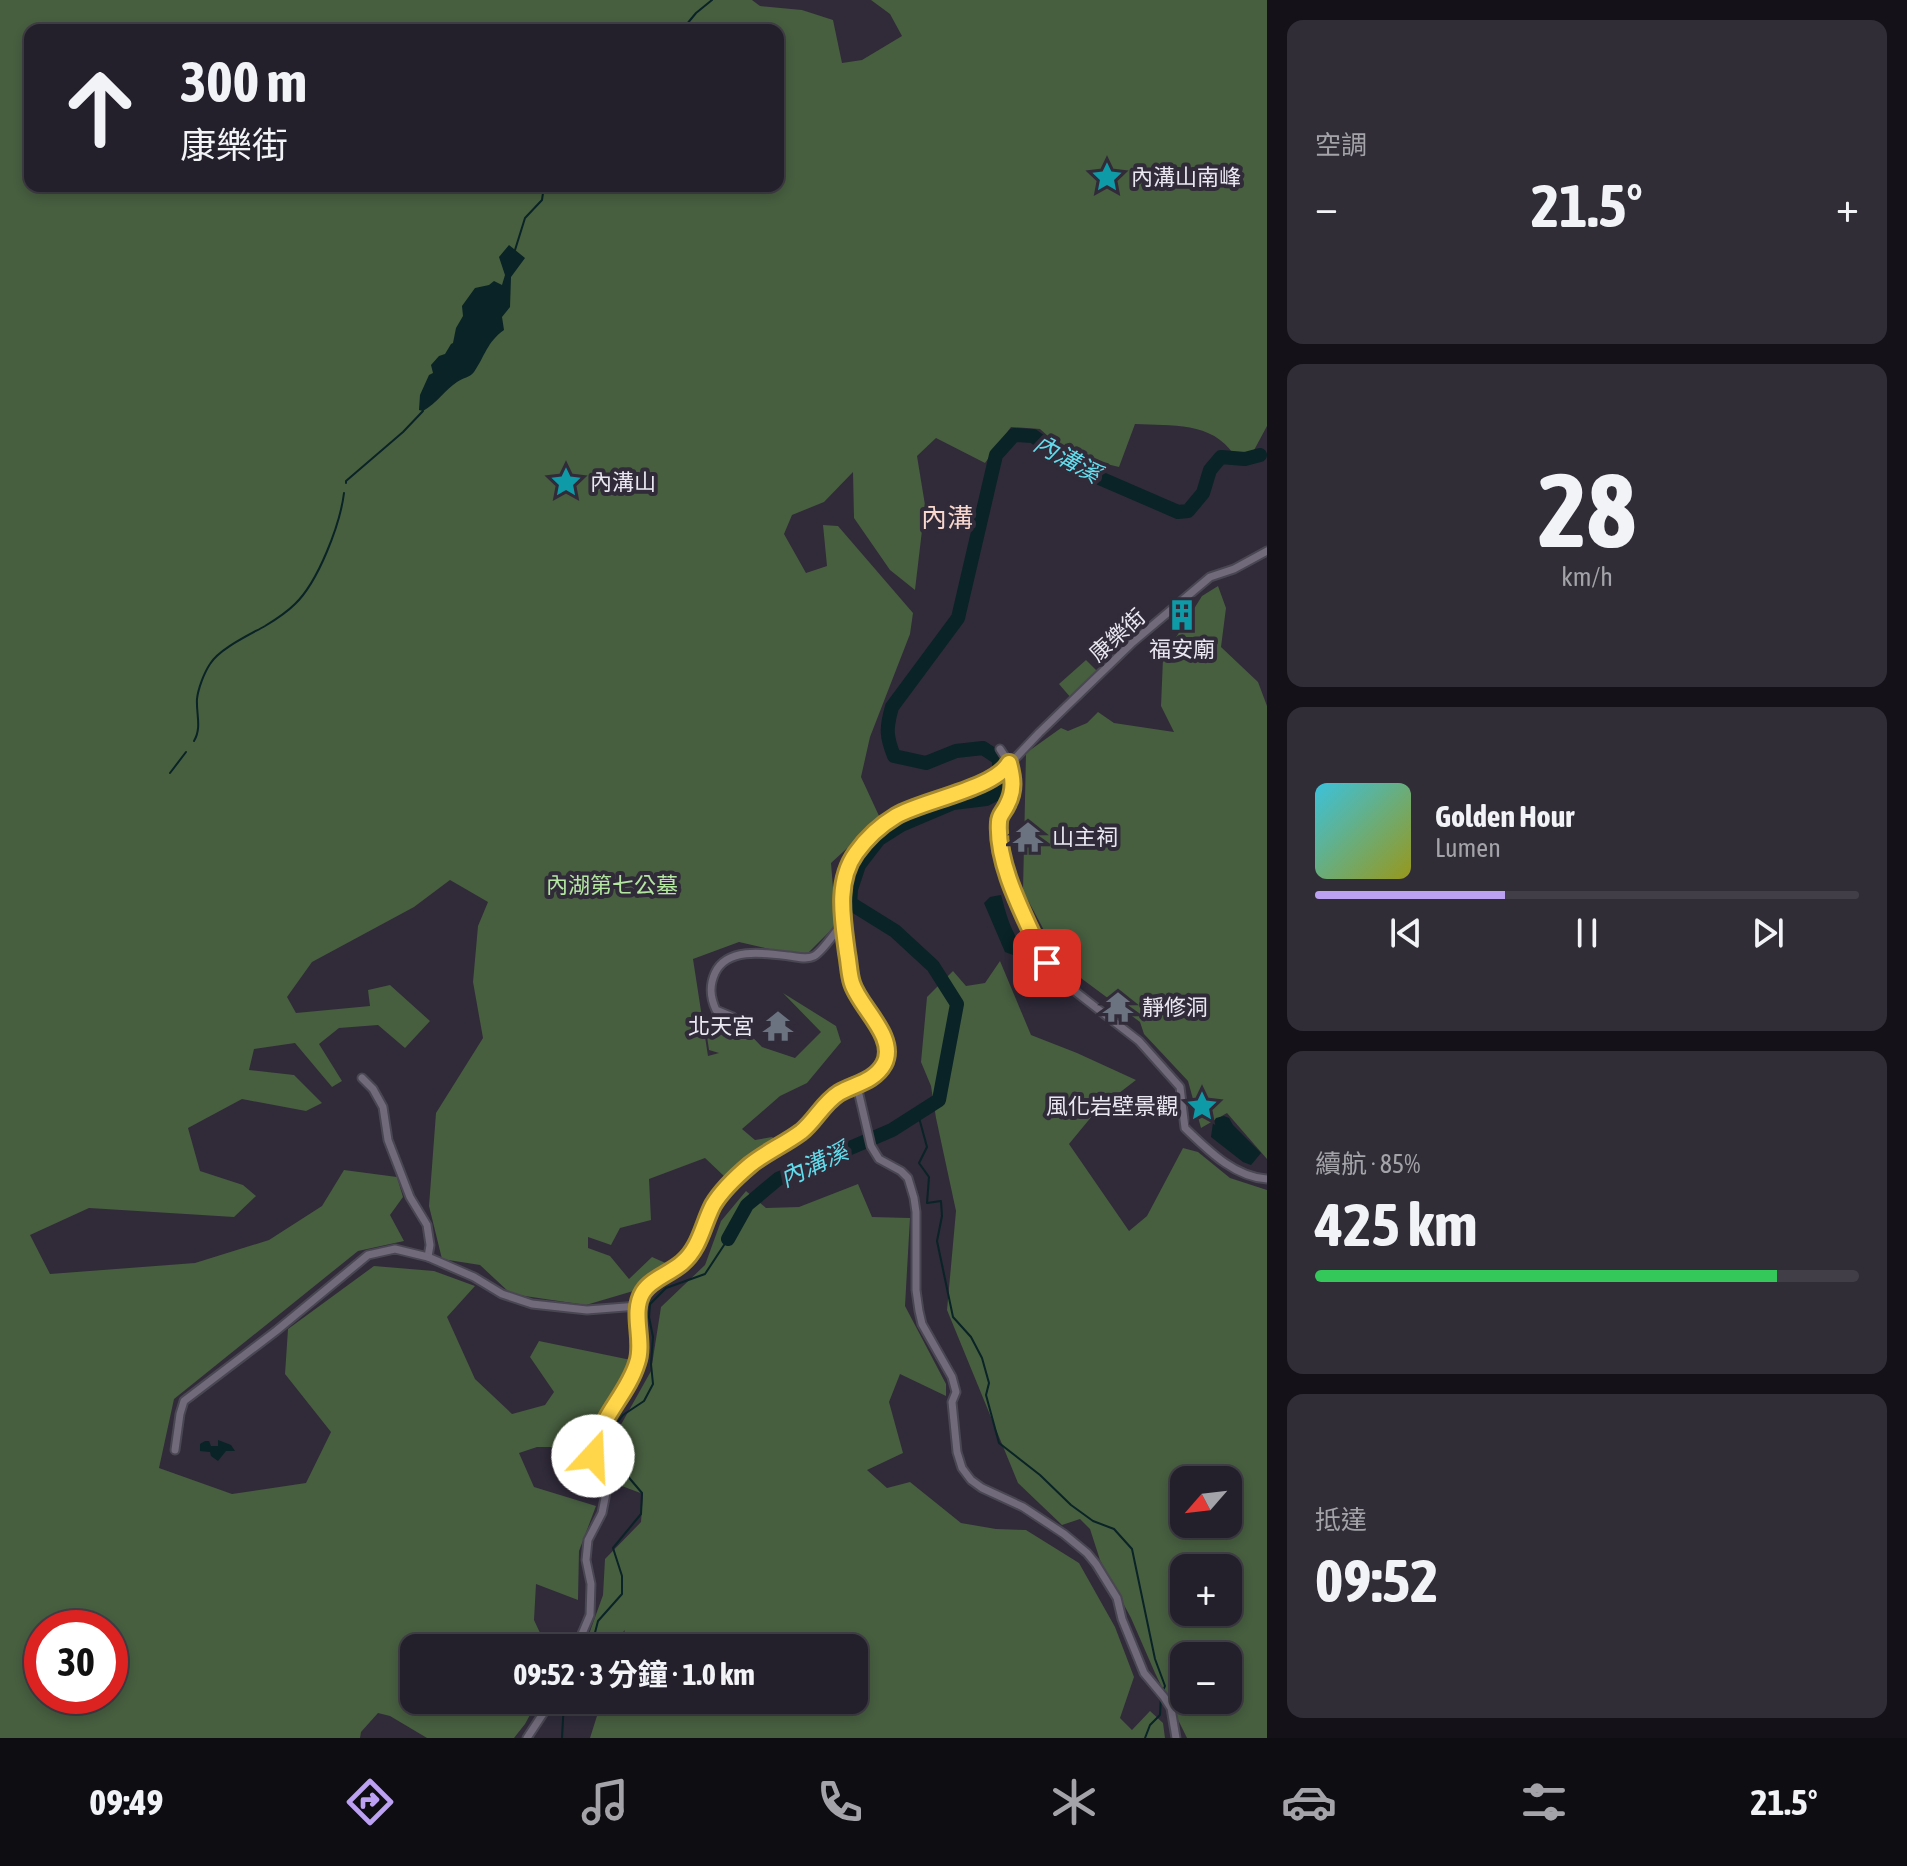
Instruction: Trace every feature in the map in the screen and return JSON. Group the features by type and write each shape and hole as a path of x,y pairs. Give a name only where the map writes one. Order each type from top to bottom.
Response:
{"street":[{"name":"康樂街","path":"843,922 842,890 848,869 854,855 870,837 898,815 986,782 996,775 1133,642 1210,577 1234,569 1267,551"},
{"path":"1000,749 1008,765 1013,788 999,818 1000,842 1011,884 1041,953 1058,978 1133,1035 1180,1087 1185,1128 1224,1162 1248,1176 1267,1179"},
{"path":"733,1017 716,1010 710,996 713,978 720,964 728,958 751,954 806,958 816,955 843,922"},
{"path":"582,1634 590,1615 591,1584 586,1560 588,1540 602,1513 606,1493 593,1456 597,1437 638,1361 638,1306 644,1290 682,1263 696,1247 714,1202 729,1184 774,1147 802,1131 839,1093 874,1077 885,1063 887,1051 883,1036 852,984 843,922"},
{"path":"362,1078 373,1089 383,1107 384,1126 391,1150 410,1197 427,1225 428,1257"},
{"path":"857,1086 871,1146 879,1159 908,1178 914,1198 919,1311 922,1324 952,1377 956,1392 952,1402 957,1452 962,1468 982,1488 1023,1507 1064,1534 1096,1564 1117,1598 1122,1619 1144,1673 1171,1708 1176,1738"},
{"path":"175,1450 184,1401 368,1255 395,1249 428,1257 474,1277 502,1294 532,1304 587,1310 638,1306"},
{"path":"527,1738 543,1714"}],"green space":[{"name":"內湖第七公墓","path":"0,0 752,0 760,6 802,10 833,20 842,63 862,60 902,36 890,14 871,0 1267,0 1267,426 1252,454 1234,455 1214,436 1190,428 1163,425 1135,424 1119,467 1090,460 1059,446 1040,429 1011,427 985,463 936,438 917,456 925,505 915,590 890,570 854,518 853,472 824,502 792,515 784,534 806,573 827,566 823,525 838,526 913,613 910,634 870,737 861,777 880,818 831,863 836,925 804,957 739,942 693,959 708,1056 719,1053 709,1050 705,1023 712,1012 737,1021 762,1047 795,1058 821,1032 783,993 836,1026 841,1042 807,1083 780,1096 742,1129 755,1140 772,1137 777,1141 725,1177 705,1158 649,1179 651,1220 620,1228 611,1245 588,1237 588,1248 610,1256 629,1279 652,1257 670,1265 640,1289 586,1305 511,1294 480,1265 442,1259 429,1206 436,1113 483,1038 473,982 478,926 488,902 450,880 414,907 312,962 287,997 296,1013 370,1006 368,990 390,985 430,1021 405,1048 378,1025 339,1028 319,1044 342,1081 332,1087 295,1043 254,1049 249,1070 294,1075 322,1103 306,1111 242,1099 188,1128 200,1171 243,1185 256,1196 234,1217 89,1208 30,1235 50,1274 195,1263 269,1240 322,1206 344,1170 397,1177 403,1197 390,1215 404,1241 358,1251 174,1399 159,1468 232,1494 306,1483 331,1432 285,1374 288,1329 374,1266 434,1271 475,1286 447,1317 475,1379 512,1414 545,1405 554,1392 530,1357 539,1341 631,1360 609,1411 586,1447 537,1447 519,1453 534,1487 596,1506 579,1551 578,1600 536,1584 534,1620 541,1634 400,1634 400,1714 530,1714 525,1724 514,1738 427,1738 390,1716 378,1713 361,1732 360,1738 0,1738"},
{"path":"1218,586 1226,608 1221,647 1258,682 1267,706 1267,1159 1227,1113 1201,1128 1188,1081 1144,1034 1140,1022 1062,964 1023,891 1026,753 1061,728 1068,731 1087,723 1098,712 1114,723 1174,732 1161,706 1163,658 1202,596"},
{"path":"1086,660 1098,672 1071,698 1059,684"},
{"path":"1000,961 1031,1035 1136,1080 1097,1110 1069,1144 1129,1231 1147,1216 1183,1148 1198,1152 1230,1178 1267,1190 1267,1738 1187,1738 1175,1714 1242,1714 1242,1642 1170,1642 1170,1703 1131,1618 1100,1560 1090,1529 1080,1519 1062,1525 1018,1483 947,1310 956,1211 931,1086 921,1062 927,997 953,971 966,986 985,983"},
{"path":"858,1184 872,1217 910,1218 905,1306 946,1384 946,1396 900,1374 889,1402 903,1453 867,1470 887,1488 910,1482 961,1523 1026,1530 1079,1563 1115,1627 1134,1677 1120,1718 1132,1730 1150,1711 1163,1723 1165,1738 590,1738 598,1714 868,1714 868,1634 624,1634 625,1630 621,1634 589,1634 603,1595 605,1559 641,1522 643,1494 614,1483 609,1446 651,1371 661,1307 705,1265 721,1221 746,1191 766,1208 799,1207"}],"shaded area":[{"path":"509,245 525,258 511,277 510,307 502,317 504,330 490,344 472,374 453,385 428,408 419,410 420,395 429,375 433,373 431,365 453,343 463,316 462,306 475,288 494,281 502,285 505,275 499,257"},
{"path":"1001,895 1012,929 1024,945 1013,955 1005,952 984,903 990,897"},
{"path":"1030,963 1039,979 1021,978 1013,974 1020,965"},
{"path":"1224,1116 1261,1153 1251,1165 1211,1137 1216,1118"},
{"path":"218,1440 231,1445 235,1451 226,1451 218,1461 210,1452 200,1451 200,1444 209,1441 211,1446 218,1446"}],"waterway":[{"path":"687,24 712,0"},
{"path":"515,250 525,218 542,200 543,192"},
{"path":"346,483 423,411"},
{"name":"內溝溪","path":"998,758 983,748 956,751 926,763 894,756 888,732 892,707 958,618 996,455 1014,435 1033,436 1081,470 1178,512 1188,511 1203,493 1210,470 1221,457 1245,459 1260,455"},
{"path":"194,741 198,726 198,695 214,658 280,616 304,594 327,552 344,493"},
{"path":"170,773 186,752"},
{"name":"內溝溪","path":"728,1239 747,1205 778,1179 892,1130 939,1100 957,1004 933,966 895,931 850,903 851,889 859,865 879,839 901,825 953,803 986,799 1003,790 1004,779 999,764"},
{"path":"918,1114 927,1147 919,1163 929,1177 927,1203 941,1201 942,1216 937,1241 953,1317 971,1337 982,1358 989,1383 986,1395 999,1443 1040,1475 1071,1505 1093,1521 1114,1529 1132,1549 1155,1659 1165,1686 1163,1691"},
{"name":"內溝溪","path":"595,1634 598,1621 622,1594 622,1576 613,1548 641,1514 642,1493 609,1454 606,1438 623,1415 644,1401 653,1384 650,1304 666,1288 705,1274 728,1239"},
{"path":"1145,1738 1150,1725 1160,1715 1161,1696"},
{"name":"內溝溪","path":"562,1738 563,1714"}],"place":[{"name":"內溝山南峰","path":"1107,177"},
{"name":"內溝山","path":"566,482"},
{"name":"福安廟","path":"1182,615"},
{"name":"山主祠","path":"1028,837"},
{"name":"靜修洞","path":"1118,1007"},
{"name":"北天宮","path":"778,1026"},
{"name":"風化岩壁景觀","path":"1202,1106"}],"district":[{"name":"內溝","path":"947,518"}],"route":[{"path":"593,1456 597,1437 638,1361 638,1306 644,1290 682,1263 696,1247 714,1202 729,1184 774,1147 802,1131 839,1093 874,1077 885,1063 887,1051 883,1036 852,984 843,922 842,890 848,869 854,855 870,837 898,815 986,782 1009,763 1013,788 999,818 1003,858 1011,884 1047,963"}]}
